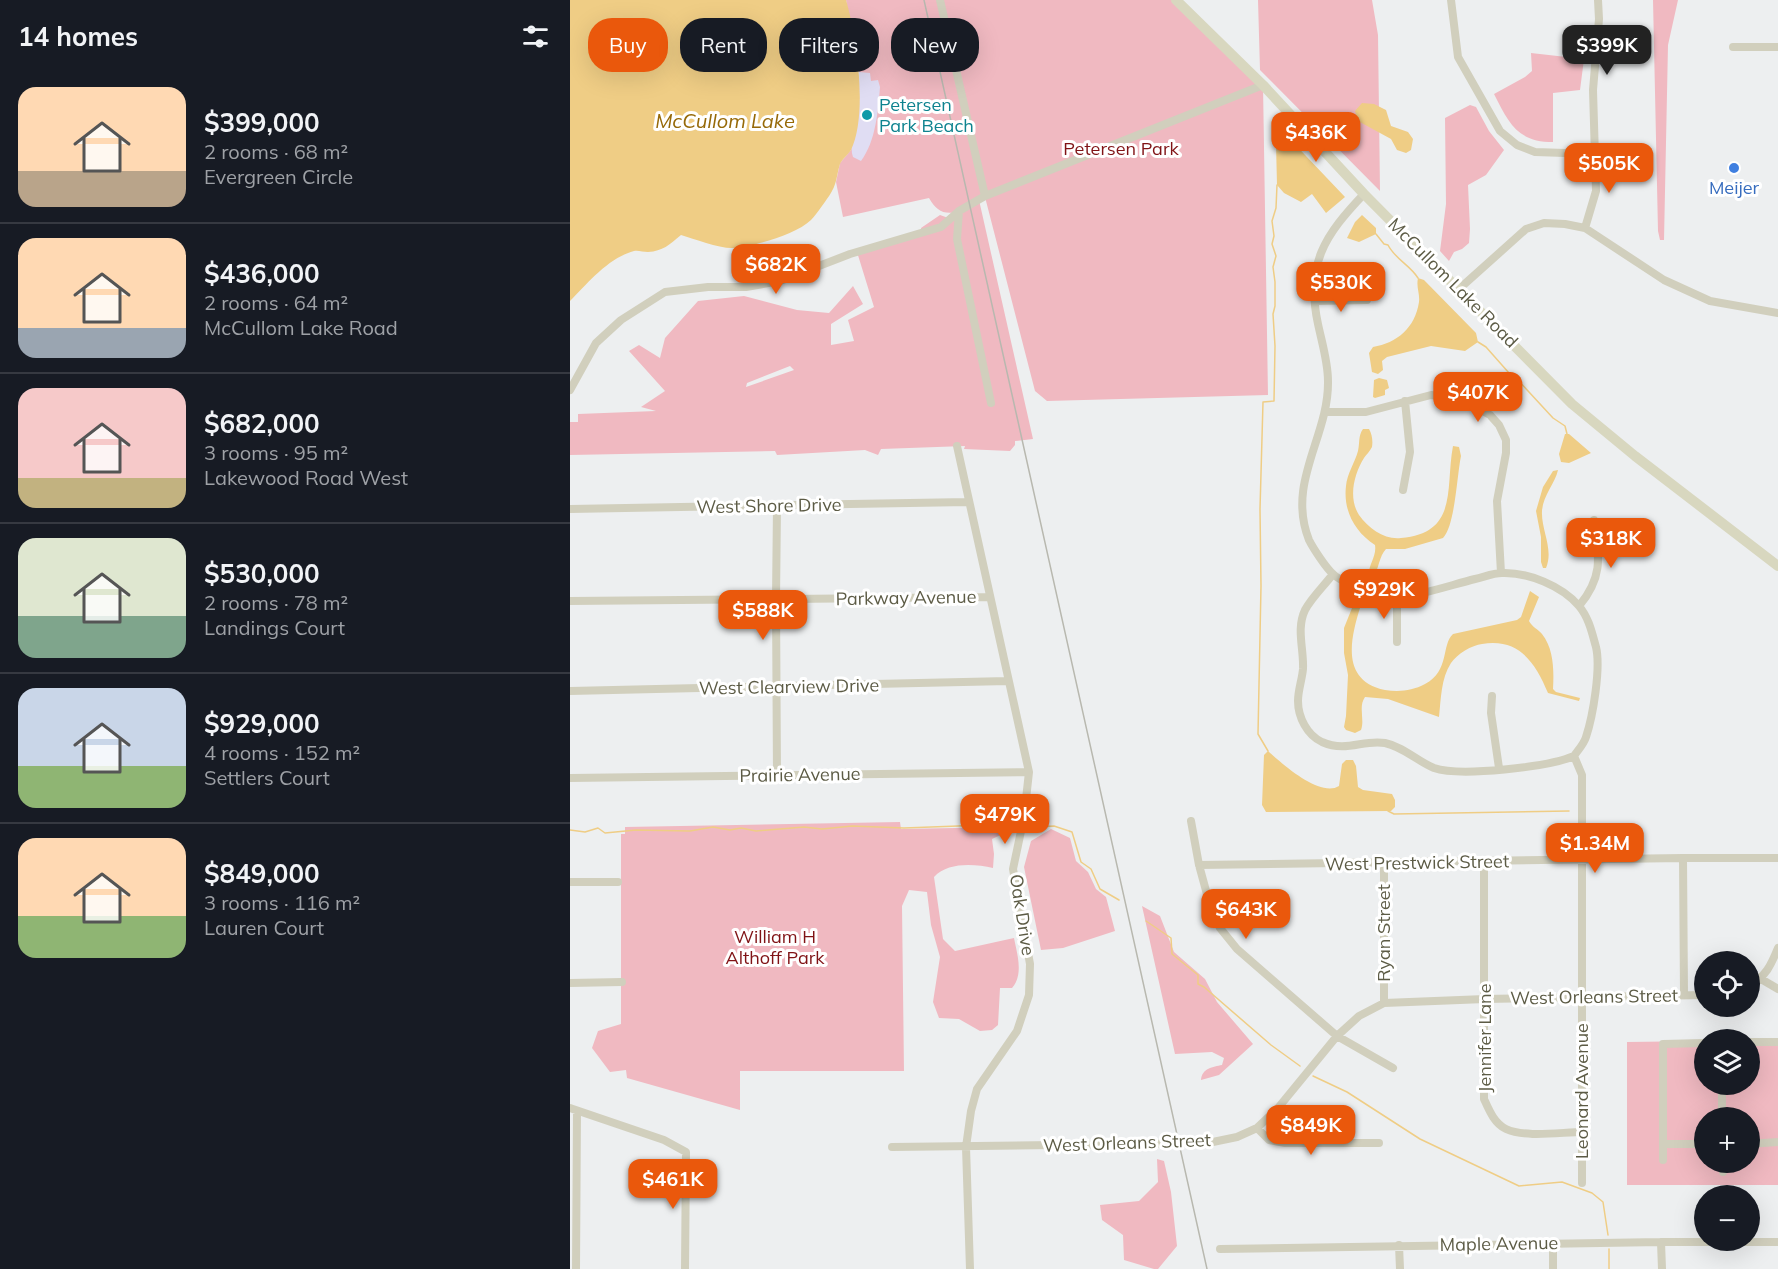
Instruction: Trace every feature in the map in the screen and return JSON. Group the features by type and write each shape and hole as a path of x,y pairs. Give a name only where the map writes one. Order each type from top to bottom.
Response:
{"street":[{"path":"940,0 985,196"},
{"name":"McCullom Lake Road","path":"1176,0 1263,85 1364,194 1572,404 1635,456 1778,566"},
{"path":"1451,0 1458,57 1500,131 1517,145 1535,152 1595,154"},
{"path":"1585,228 1596,191 1593,90 1599,20 1598,0"},
{"path":"1733,47 1778,47"},
{"path":"570,390 596,343 621,320 664,292 708,287 746,287 780,281 850,254 941,227 959,212 985,196 1263,85"},
{"path":"1333,574 1304,612 1300,634 1303,670 1298,700 1299,712 1310,732 1321,741 1338,747 1354,747 1370,742 1385,743 1400,748 1435,768 1452,772 1549,765 1574,756 1586,739 1598,673 1598,655 1590,625 1579,606 1546,581 1526,575 1501,573 1397,598 1361,589 1333,574 1310,541 1302,513 1303,484 1326,412 1328,369 1317,322 1315,276 1320,255 1329,235 1338,221 1364,194"},
{"path":"959,212 957,239 992,403"},
{"path":"1459,289 1527,229 1544,223 1565,224 1585,228 1664,280 1710,301 1778,313"},
{"path":"1315,301 1367,300"},
{"path":"1326,412 1366,412 1431,394 1461,399 1490,415 1499,425 1506,440 1506,453 1497,501 1501,573"},
{"path":"1403,490 1410,452 1405,401"},
{"name":"Oak Drive","path":"957,446 1029,772 1024,817 1013,869 1030,964 1029,994 1017,1031 977,1089 971,1111 966,1147 970,1269"},
{"name":"West Shore Drive","path":"570,509 968,502"},
{"path":"777,506 777,776"},
{"path":"1579,606 1589,594 1597,577 1599,558 1594,520"},
{"name":"Parkway Avenue","path":"570,601 990,597"},
{"path":"1397,598 1397,642"},
{"name":"West Clearview Drive","path":"570,691 1008,681"},
{"path":"1492,696 1491,712 1499,768"},
{"name":"Leonard Avenue","path":"1574,756 1582,775 1582,1183"},
{"name":"Prairie Avenue","path":"570,778 1029,772"},
{"path":"1191,821 1199,866 1211,909 1220,928 1237,950 1337,1036 1393,1068"},
{"path":"1683,858 1684,995"},
{"name":"West Prestwick Street","path":"1199,866 1778,858"},
{"name":"Jennifer Lane","path":"1484,861 1484,1099 1492,1117 1506,1129 1525,1133 1583,1132"},
{"name":"Ryan Street","path":"1384,864 1384,1004"},
{"path":"570,882 618,882"},
{"path":"1778,948 1772,963 1761,979 1778,989"},
{"path":"570,983 622,982"},
{"name":"West Orleans Street","path":"892,1147 1208,1143 1237,1137 1257,1128 1278,1108 1337,1036 1359,1016 1384,1004 1485,999 1694,995"},
{"path":"1760,1042 1778,1042"},
{"path":"1663,1160 1662,1044 1694,1043"},
{"path":"576,1269 573,1110 664,1140 686,1152 685,1269"},
{"path":"1257,1128 1269,1140 1285,1143 1379,1143"},
{"path":"1760,1143 1778,1142"},
{"path":"1663,1144 1694,1144"},
{"path":"1661,1242 1662,1269"},
{"name":"Maple Avenue","path":"1220,1249 1778,1242"},
{"path":"1553,1244 1553,1269"},
{"path":"1399,1245 1400,1269"}],"green space":[{"name":"Petersen Park","path":"846,0 1181,0 1263,85 1268,395 1047,401 1035,391 985,197 979,200 1033,439 1015,441 1010,451 964,449 965,446 881,449 878,455 865,450 777,455 775,451 570,455 570,422 578,422 578,414 656,411 641,407 665,391 629,351 639,345 660,358 665,338 698,301 744,296 797,310 829,313 853,286 863,304 831,324 831,345 854,341 848,320 874,307 857,252 921,233 921,228 940,215 951,219 957,212 940,211 929,198 843,217 836,182 840,163 851,150 857,128 859,72 879,72 879,18 849,18","holes":["790,366 794,370 746,387 747,383"]},
{"path":"1258,0 1372,0 1378,35 1380,191 1260,70"},
{"path":"1653,0 1678,0 1668,45 1664,240 1660,240 1658,231"},
{"path":"1531,53 1584,59 1580,90 1553,93 1553,142 1531,139 1522,134 1504,114 1494,94 1532,71"},
{"path":"1470,105 1476,107 1489,131 1504,150 1486,175 1468,185 1469,243 1454,252 1449,261 1440,251 1446,204 1445,118"},
{"name":"William H Althoff Park","path":"900,822 901,829 1009,827 1011,830 992,839 993,868 962,865 946,869 934,877 943,939 955,951 1014,938 1019,964 1018,977 1012,988 1000,988 998,1025 992,1030 980,1031 959,1019 939,1018 933,1002 940,957 931,925 927,892 909,890 902,906 904,1071 740,1071 740,1110 627,1078 626,1070 610,1072 592,1048 598,1031 621,1024 621,834 625,834 625,827"},
{"path":"1051,829 1070,838 1076,861 1088,872 1096,889 1106,897 1115,931 1063,948 1041,950 1024,867 1031,841"},
{"path":"1142,906 1160,916 1174,952 1205,979 1217,1002 1253,1044 1219,1075 1201,1080 1203,1073 1212,1067 1222,1065 1224,1058 1212,1052 1175,1054"},
{"path":"1760,1040 1778,1040 1778,1185 1627,1185 1627,1042 1694,1041 1694,1095 1760,1095"},
{"path":"1157,1159 1164,1161 1171,1192 1177,1246 1158,1269 1154,1269 1124,1260 1123,1235 1102,1220 1100,1205 1139,1201 1158,1182"}],"sand":[{"name":"Petersen Park Beach","path":"859,72 870,73 871,81 878,80 880,87 873,135 861,161 853,157 852,149 859,98"}],"water":[{"name":"McCullom Lake","path":"570,0 846,0 850,18 779,18 779,72 859,72 860,97 856,135 851,150 840,164 831,193 812,219 785,235 734,248 681,235 662,249 648,252 634,251 616,259 599,272 570,301"},
{"path":"1362,103 1374,104 1386,110 1391,126 1408,132 1413,139 1411,150 1406,153 1397,150 1391,139 1358,121 1355,111"},
{"path":"1279,134 1287,136 1345,197 1326,213 1312,194 1301,202 1284,193 1277,185 1276,144"},
{"path":"1362,215 1376,228 1376,234 1359,242 1347,238 1355,222"},
{"path":"1418,278 1424,280 1476,333 1478,342 1465,351 1431,346 1387,357 1382,361 1383,370 1378,374 1372,372 1369,353 1373,347 1397,338 1404,333 1414,319 1419,302"},
{"path":"1379,378 1387,380 1389,388 1385,390 1385,395 1375,398 1373,397 1374,380"},
{"path":"1363,429 1370,431 1372,447 1357,471 1354,501 1359,515 1368,525 1389,537 1401,538 1420,534 1441,518 1446,506 1453,446 1459,447 1461,456 1453,512 1443,538 1405,549 1386,549 1373,578 1369,577 1369,569 1375,554 1375,545 1356,527 1346,504 1349,473 1358,451"},
{"path":"1565,434 1569,434 1591,453 1569,463 1561,462 1559,454"},
{"path":"1558,470 1542,511 1549,554 1546,568 1543,568 1536,511 1543,487 1553,471"},
{"path":"1530,591 1539,597 1529,621 1542,634 1549,646 1553,668 1553,689 1556,692 1580,698 1579,701 1548,693 1531,662 1516,649 1495,643 1482,644 1465,650 1451,663 1443,682 1439,717 1388,699 1365,697 1362,705 1361,730 1355,733 1346,730 1344,727 1348,675 1344,653 1344,628 1354,603 1359,604 1360,608 1352,646 1355,669 1361,678 1371,685 1385,690 1400,691 1410,690 1433,679 1442,665 1449,639 1453,634 1517,620 1521,617"},
{"path":"1268,751 1301,778 1322,787 1331,788 1339,786 1342,764 1346,760 1353,760 1356,766 1358,787 1363,790 1392,794 1395,807 1391,811 1266,812 1262,805 1264,755"}],"waterway":[{"path":"1268,751 1258,734 1260,509 1263,402 1274,401 1275,282 1273,267 1276,256 1272,244 1274,236 1272,221 1276,208 1277,185"},
{"path":"1376,234 1418,278"},
{"path":"1478,342 1486,347 1553,418 1565,426 1567,434"},
{"path":"1388,811 1394,814 1569,811"},
{"path":"570,830 585,832 598,828 605,833 636,830 690,831 713,827 756,831 804,827 822,829 852,826 904,828 1012,824"},
{"path":"1034,827 1054,826 1072,832 1081,862 1091,869 1100,889 1119,900"},
{"path":"1146,921 1171,938 1172,954 1198,975 1198,984 1271,1045 1300,1066"},
{"path":"1313,1076 1347,1092 1420,1139 1519,1186 1562,1182 1592,1193 1603,1202 1608,1235"},
{"path":"1609,1249 1609,1269"}],"railway":[{"path":"924,0 1207,1269"}],"place":[{"name":"Petersen Park Beach","path":"867,115"},
{"name":"Meijer","path":"1734,168"}]}
